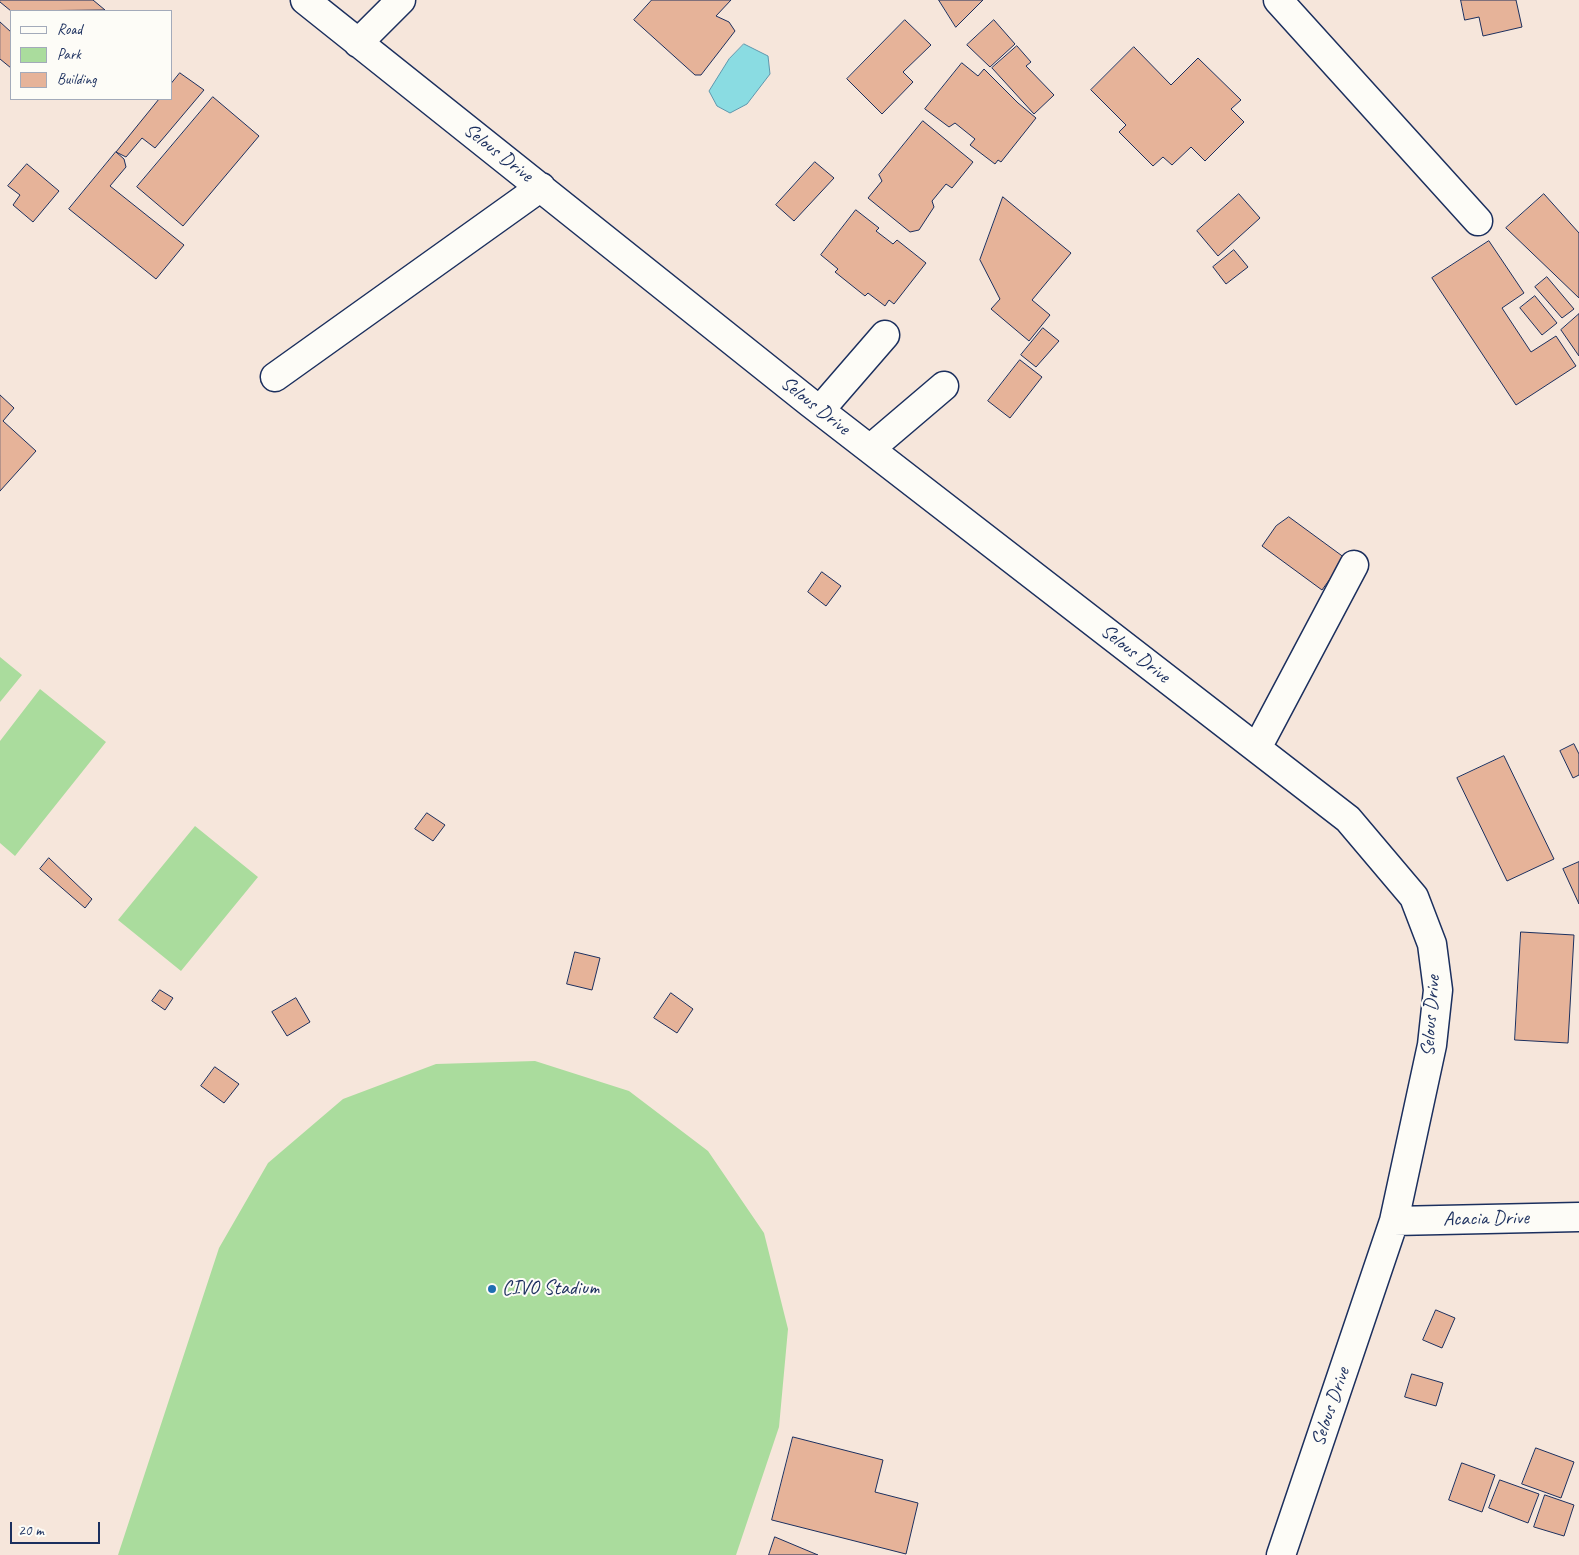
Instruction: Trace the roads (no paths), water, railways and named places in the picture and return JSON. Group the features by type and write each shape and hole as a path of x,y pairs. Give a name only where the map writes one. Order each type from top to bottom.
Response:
{"street":[{"name":"Selous Drive","path":"305,0 820,410 1348,819 1414,897 1432,944 1438,990 1432,1044 1394,1221 1281,1555"},
{"path":"358,44 401,0"},
{"path":"1278,0 1478,221"},
{"path":"275,377 541,187"},
{"path":"820,410 885,335"},
{"path":"870,449 944,386"},
{"path":"1256,748 1354,565"},
{"name":"Acacia Drive","path":"1394,1221 1579,1217"}],"water":[{"path":"744,44 768,56 770,74 747,104 730,113 717,106 709,91 729,59"}],"place":[{"name":"CIVO Stadium","path":"492,1289"}]}
